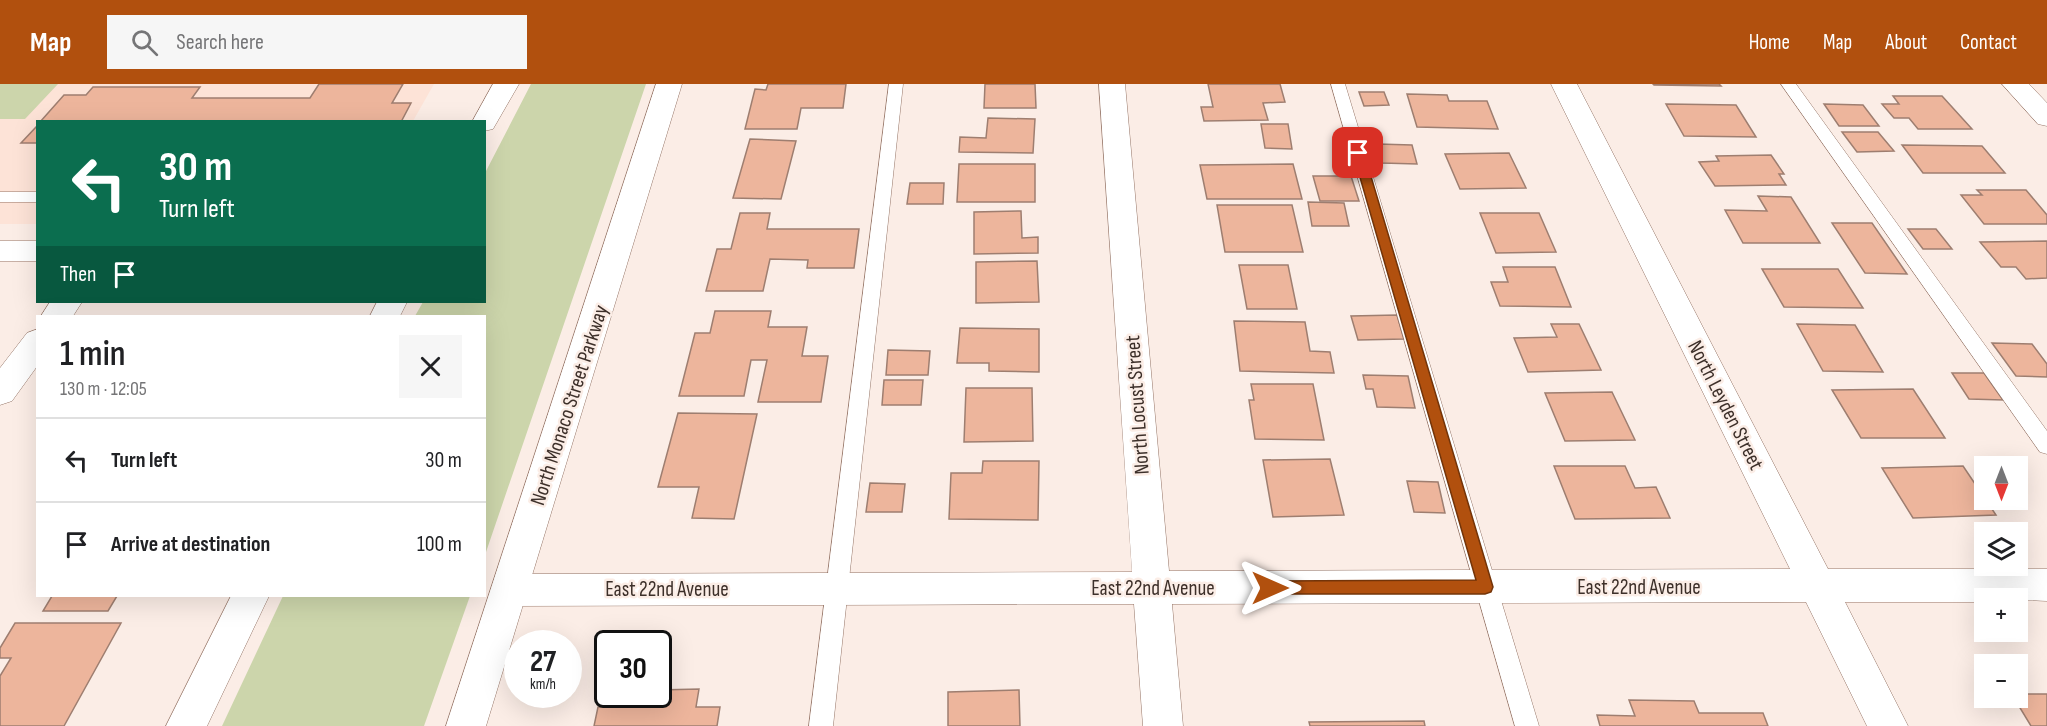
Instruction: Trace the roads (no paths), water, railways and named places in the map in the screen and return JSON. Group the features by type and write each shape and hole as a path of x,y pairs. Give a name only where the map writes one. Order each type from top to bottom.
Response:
{"street":[{"path":"486,120 506,84"},
{"name":"North Monaco Street Parkway","path":"466,726 511,590 669,84"},
{"name":"North Locust Street","path":"1112,84 1163,726"},
{"name":"North Leyden Street","path":"1564,84 1888,726"},
{"path":"2015,84 2047,118"},
{"path":"0,251 36,251"},
{"path":"57,315 66,303"},
{"path":"0,392 36,345"},
{"name":"East 22nd Avenue","path":"511,590 2047,585"},
{"path":"186,726 250,597"}],"lane":[{"path":"821,726 896,84"},
{"path":"1338,84 1527,726"},
{"path":"1788,84 2047,446"},
{"path":"0,197 36,197"}]}
